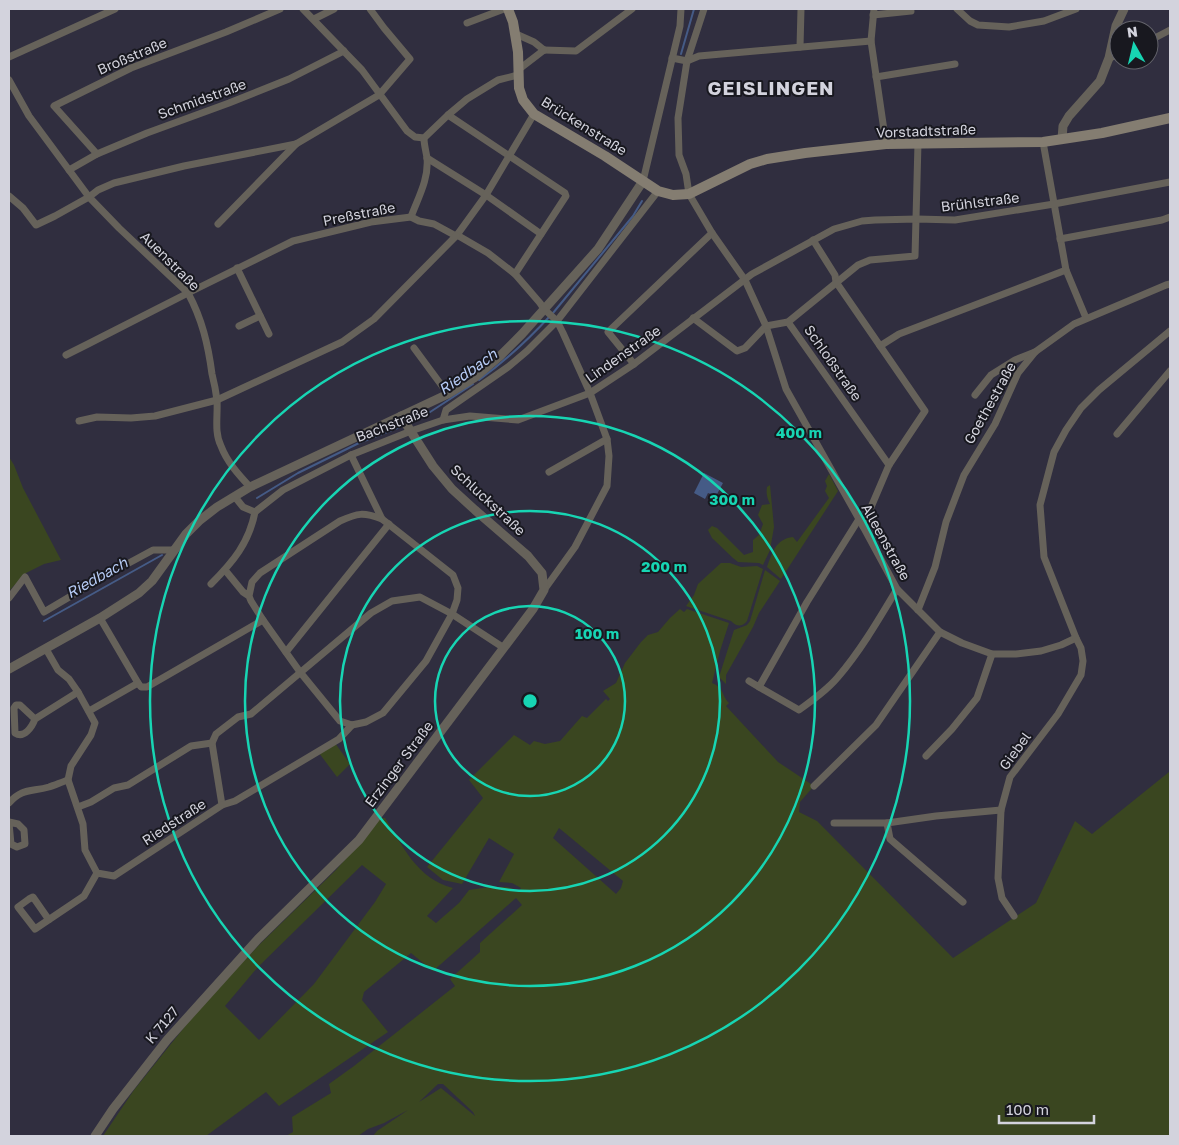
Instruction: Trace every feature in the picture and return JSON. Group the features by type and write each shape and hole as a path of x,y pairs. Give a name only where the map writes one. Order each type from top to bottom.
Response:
{"main road":[{"name":"Brückenstraße","path":"508,9 516,34 519,88 523,100 534,114 605,156 658,191 673,195 689,194"},
{"name":"Vorstadtstraße","path":"689,194 750,164 767,159 886,144 1043,142 1102,133 1170,118"}],"street":[{"path":"9,57 115,9"},
{"name":"Broßstraße","path":"97,154 54,106 131,68 226,32 280,9"},
{"path":"303,9 362,70 406,131 424,138"},
{"path":"314,19 334,9"},
{"path":"218,224 296,144 379,95 410,59 370,9"},
{"path":"467,23 504,9"},
{"path":"516,34 534,42 544,50 576,51 632,9"},
{"path":"643,181 680,26 681,9"},
{"path":"693,318 737,351 745,348 766,326 745,280 712,233 689,194 686,174 679,155 678,118 687,61 704,9"},
{"path":"800,47 801,9"},
{"path":"957,9 978,25 1009,27 1044,21 1076,9"},
{"path":"886,144 871,41 874,12 911,11"},
{"path":"672,58 687,61 699,56 871,41"},
{"path":"411,217 426,180 427,158 424,149 424,138 467,99 498,80 518,72 544,50"},
{"name":"Schmidstraße","path":"69,170 97,154 146,133 289,79 344,51"},
{"path":"1062,140 1063,126 1069,116 1100,81 1109,58"},
{"path":"876,77 954,64"},
{"name":"Auenstraße","path":"9,80 29,116 89,197 188,293 203,326 208,346 217,400 216,422 220,445 231,466 250,487"},
{"path":"79,421 97,417 131,418 154,416 217,400 342,342 374,319 457,236 510,156 534,114"},
{"path":"448,115 565,193 566,196 515,274"},
{"path":"1043,142 1066,270 1086,318"},
{"path":"788,322 858,265 870,260 915,256 918,143"},
{"path":"9,196 23,208 36,225 114,183 184,166 296,144"},
{"path":"427,158 486,194 541,234"},
{"name":"Bachstraße","path":"254,512 283,490 406,424 474,378 527,351 643,181"},
{"name":"Brühlstraße","path":"745,280 752,274 834,229 862,221 955,220 1170,182"},
{"name":"Bachstraße","path":"9,669 100,618 139,593 152,581 186,534 217,507 250,487 314,456 406,424 442,420 446,410 504,362 522,334 551,315 658,191"},
{"path":"1060,239 1162,220 1170,216"},
{"name":"Preßstraße","path":"66,355 293,241 371,222 411,217 434,224 488,253 515,274 551,315 563,333 590,393 607,439 609,456 607,486 575,547 544,590"},
{"path":"634,364 608,332 712,233"},
{"path":"813,240 835,275 836,282 925,411 889,465 864,526"},
{"path":"237,268 269,334"},
{"path":"880,346 899,334 1066,270"},
{"name":"Lindenstraße","path":"442,420 470,416 518,420 590,393 634,364 745,280"},
{"name":"Goethestraße","path":"918,610 935,567 946,522 964,475 995,424 1018,373 1035,352 1074,324 1170,284"},
{"path":"239,326 260,316"},
{"name":"Schloßstraße","path":"766,326 788,322 889,465"},
{"name":"Alleenstraße","path":"766,326 786,389 864,526 897,590 940,632 962,643 992,654 1016,654 1041,650 1061,645 1076,638"},
{"name":"Giebel","path":"1014,916 1002,898 998,878 1001,810 1010,777 1058,714 1081,675 1083,661 1081,648 1044,557 1040,505 1054,452 1081,408 1099,390 1170,331"},
{"path":"414,348 448,394"},
{"path":"975,395 991,375 1015,360 1035,352"},
{"path":"1118,434 1170,371"},
{"name":"Schluckstraße","path":"406,424 432,466 452,489 528,556 542,573 544,590"},
{"path":"549,472 607,439"},
{"path":"225,570 243,592 249,596 263,620 300,672 340,721 352,725 366,722 383,712 426,661 452,614 458,588 453,575 382,518 351,455"},
{"path":"211,584 239,552 252,526 254,512 243,507 235,497"},
{"path":"249,596 252,582 260,573 340,521 354,514 368,514 382,518"},
{"path":"759,687 807,602 859,519"},
{"path":"286,652 389,524"},
{"path":"9,598 25,577 44,612 153,550 174,550"},
{"name":"Erzinger Straße","path":"258,939 358,840 504,648 533,609 544,590"},
{"path":"749,681 799,710 820,695 838,678 868,637 897,590"},
{"path":"78,807 91,802 114,788 128,785 191,746 212,743 216,734 238,717 251,714 371,613 392,601 420,597 452,614 504,648"},
{"path":"100,618 141,687 147,687 263,620"},
{"path":"814,786 876,725 940,632"},
{"path":"46,649 58,670 69,679 78,692 95,723 91,735 71,766 68,780 83,824 85,850 97,874 84,896 49,920 35,929 18,907 33,898 49,920"},
{"path":"926,756 952,729 977,698 992,654"},
{"path":"88,711 138,683"},
{"path":"35,719 78,692"},
{"path":"222,805 235,801 339,738 352,725"},
{"name":"Riedstraße","path":"97,874 114,876 222,805 212,743"},
{"path":"9,803 15,796 25,791 49,787 68,780"},
{"path":"834,822 887,823 1001,810"},
{"path":"887,823 890,839 963,902"},
{"name":"K 7127","path":"95,1136 113,1109 166,1040 258,939"}],"green space":[{"path":"9,457 61,560 44,564 26,573 9,591"},
{"path":"829,474 838,491 781,579 767,567 773,552 778,544 787,538 793,537 797,542 829,498 825,491 827,486 825,481"},
{"path":"770,485 774,527 770,550 763,565 759,563 738,562 712,538 708,530 712,526 717,528 744,555 753,552 753,540 759,535 763,524 758,515 762,505 770,504 767,498 767,487"},
{"path":"721,563 730,563 741,567 757,566 763,569 747,621 741,625 686,606 694,595 698,584"},
{"path":"765,570 780,581 759,613 726,675 726,684 719,677 734,630 747,625 750,621"},
{"path":"680,609 684,612 687,609 729,623 712,683 721,689 729,703 726,706 778,762 814,786 800,802 799,812 817,821 953,958 1036,903 1075,821 1092,834 1170,773 1170,1136 373,1136 377,1131 408,1110 368,1129 358,1136 286,1136 293,1132 292,1117 331,1093 329,1084 455,986 450,979 480,952 480,943 522,905 516,898 433,971 411,953 364,992 362,1000 388,1032 279,1106 266,1092 206,1136 103,1136 134,1090 207,999 336,870 380,818 385,818 405,850 420,869 440,884 453,888 427,916 436,923 459,903 469,890 507,887 519,891 521,888 512,883 499,882 514,854 489,838 462,884 443,880 427,867 483,798 469,780 514,735 530,745 534,741 545,744 560,741 582,716 587,718 606,699 608,701 610,699 603,691 616,683 625,663 641,642 648,635 658,632","holes":["559,828 623,881 621,888 616,894 553,838","362,865 386,884 375,902 314,984 259,1040 225,1006 258,967","438,1084 443,1084 475,1116 441,1088 419,1102"]},
{"path":"335,743 350,764 337,777 319,753"}],"water":[{"path":"704,473 723,483 716,496 708,493 705,499 694,493"}],"waterway":[{"name":"Riedbach","path":"681,54 694,9"},
{"name":"Riedbach","path":"553,313 633,216 642,201"},
{"name":"Riedbach","path":"479,380 516,350 550,316"},
{"name":"Riedbach","path":"409,423 424,416 473,384"},
{"name":"Riedbach","path":"257,498 298,473 359,443 405,425"},
{"name":"Riedbach","path":"44,621 162,555"}],"district":[{"name":"GEISLINGEN","path":"771,88"}]}
